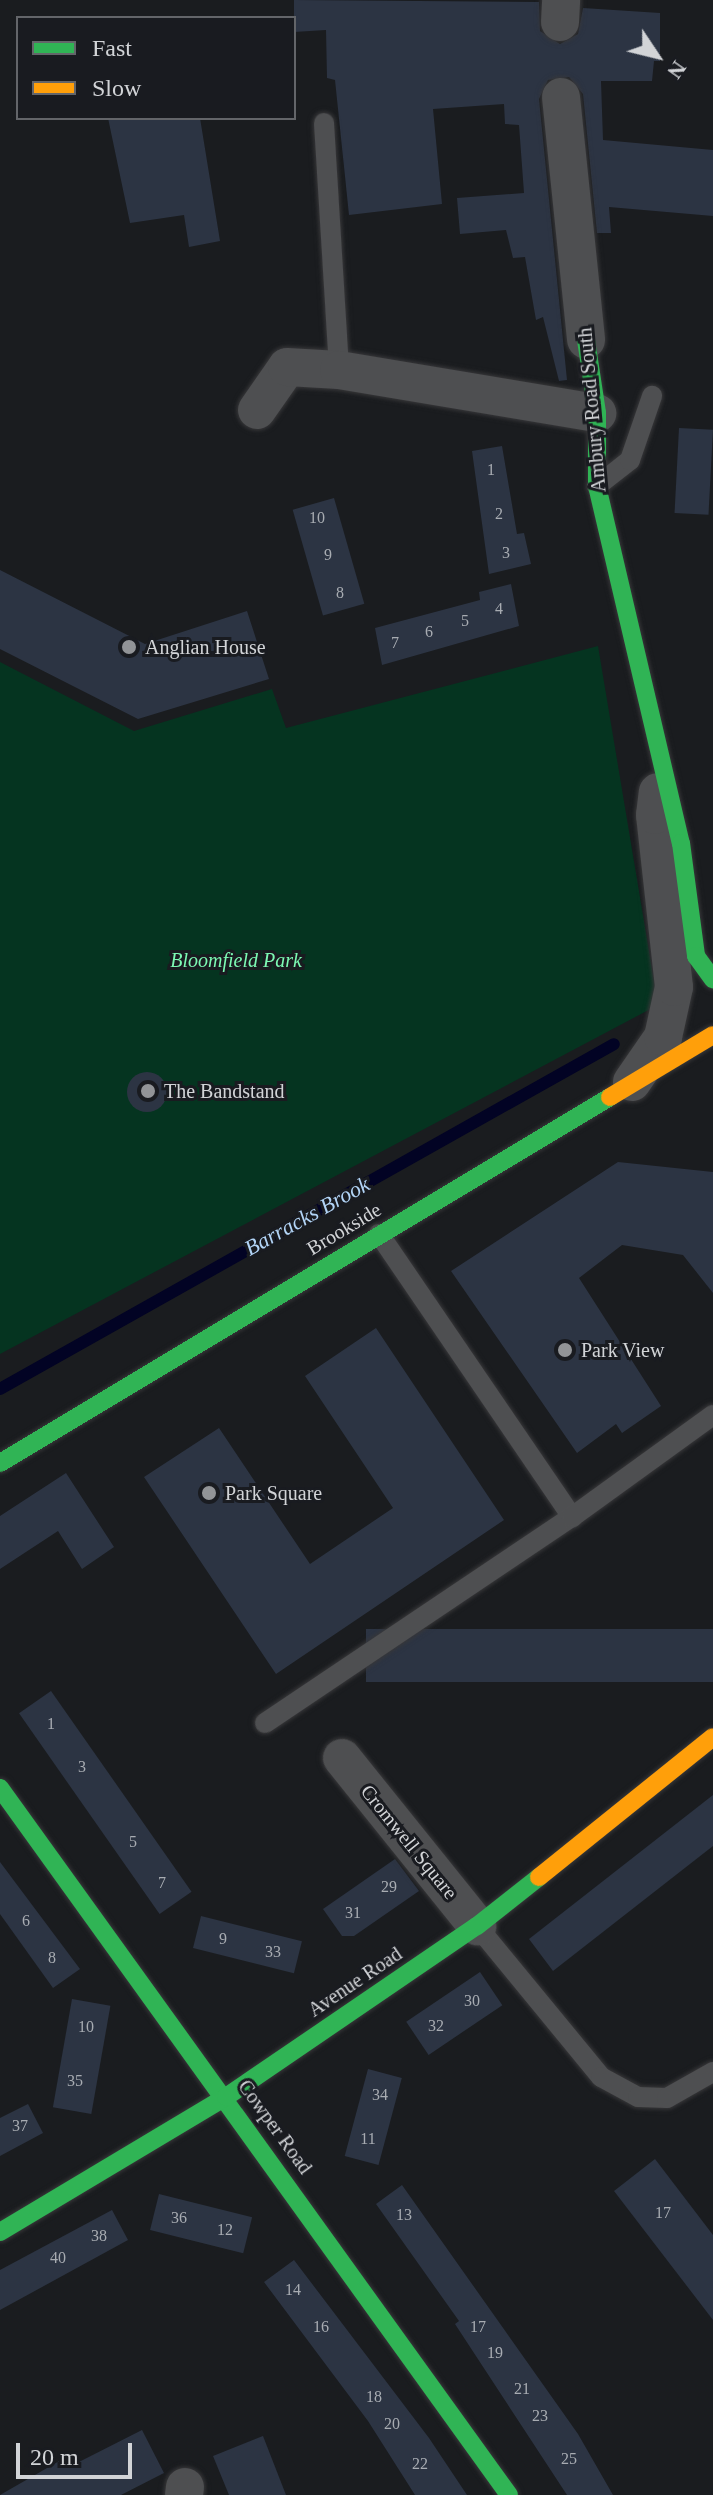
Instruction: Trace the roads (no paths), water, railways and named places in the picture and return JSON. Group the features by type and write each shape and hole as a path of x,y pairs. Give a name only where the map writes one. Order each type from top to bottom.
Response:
{"street":[{"name":"Ambury Road South","path":"561,97 586,340 597,413 597,486 681,843 696,956 713,979"},
{"path":"257,410 287,367 339,370 597,413"},
{"name":"Ambury Road South","path":"631,1084 663,1037 674,987 655,815 661,765"},
{"name":"Brookside","path":"0,1463 713,1035"},
{"name":"Avenue Road","path":"0,2232 226,2097 477,1926 713,1737"},
{"name":"Cromwell Square","path":"342,1758 477,1926"},
{"name":"Cowper Road","path":"0,1788 226,2097 509,2495"}],"lane":[{"path":"324,123 339,370"},
{"path":"597,486 630,460 652,396"},
{"path":"379,1234 572,1517"},
{"path":"265,1723 572,1517 713,1415"},
{"path":"477,1926 601,2077 638,2097 667,2098 713,2072"}],"waterway":[{"name":"Barracks Brook","path":"0,1389 614,1044"}],"place":[{"name":"Anglian House","path":"129,647"},
{"name":"The Bandstand","path":"148,1091"},
{"name":"Park View","path":"565,1350"},
{"name":"Park Square","path":"209,1493"}],"park label":[{"name":"Bloomfield Park","path":"236,960"}]}
